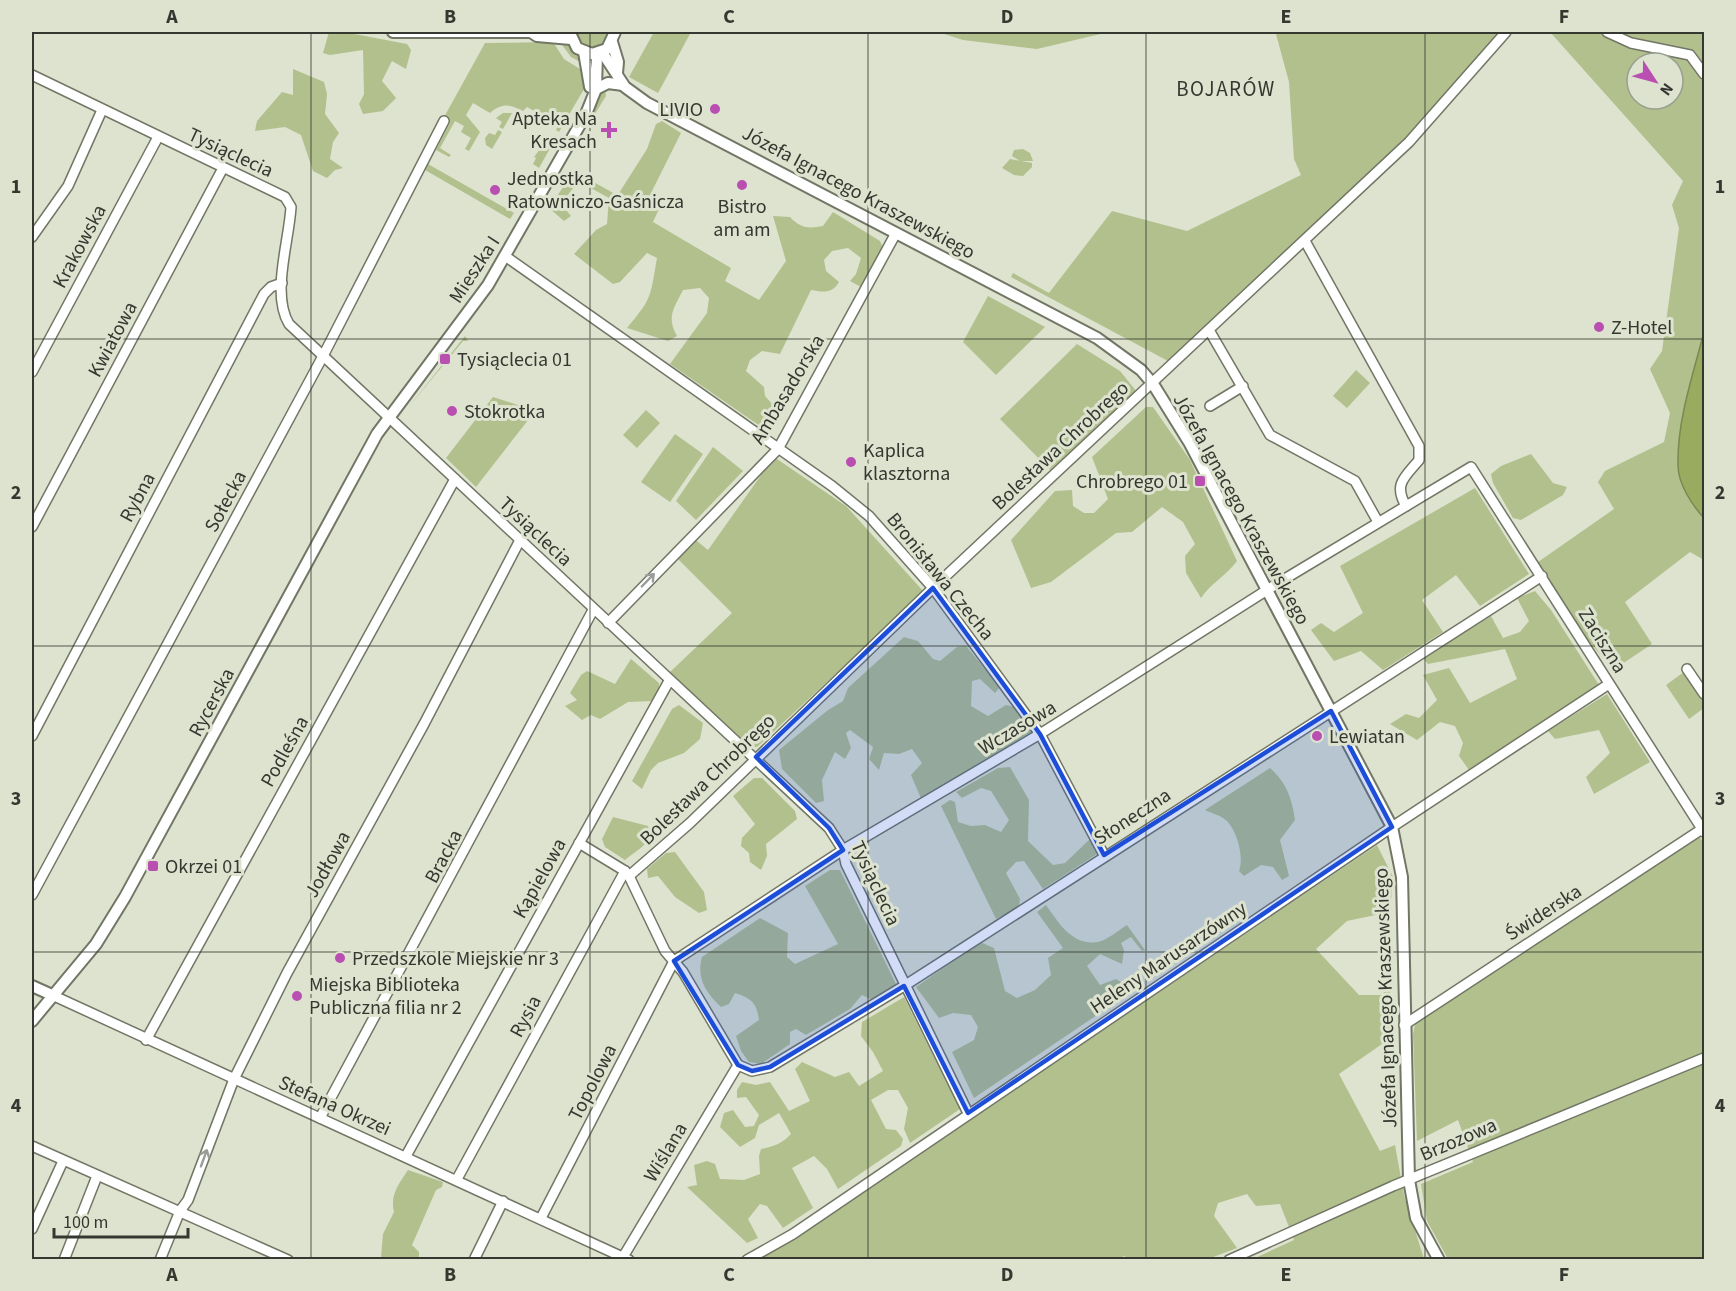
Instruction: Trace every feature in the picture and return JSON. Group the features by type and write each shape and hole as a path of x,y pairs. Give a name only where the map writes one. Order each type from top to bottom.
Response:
{"street":[{"path":"393,32 532,32 537,36 571,35 584,52 600,53 618,73 623,85"},
{"name":"Bolesława Chrobrego","path":"627,874 690,823 933,588 1153,384 1430,121 1506,32"},
{"path":"1606,32 1631,43 1690,55 1704,74"},
{"path":"600,53 614,37"},
{"path":"614,37 618,73"},
{"name":"Mieszka I","path":"584,52 594,94"},
{"name":"Mieszka I","path":"388,417 488,285 505,256 586,114 594,94 600,53"},
{"path":"32,87 34,76"},
{"name":"Tysiąclecia","path":"34,76 285,197 289,201 291,220 282,284 283,314 290,324 593,610 756,758 829,828 843,850 846,864 968,1113"},
{"path":"594,94 608,83 623,85"},
{"name":"Józefa Ignacego Kraszewskiego","path":"623,85 647,103 1097,338 1141,370 1153,384 1189,442 1392,827 1402,877 1409,1180 1416,1218 1439,1260"},
{"path":"32,237 68,186 102,110"},
{"name":"Sołecka","path":"32,895 323,356 444,122"},
{"name":"Krakowska","path":"32,372 158,137"},
{"name":"Kwiatowa","path":"32,527 223,168"},
{"name":"Ambasadorska","path":"608,623 778,448 896,233"},
{"path":"1305,240 1419,446 1419,460 1400,483 1399,493 1405,504"},
{"name":"Bronisława Czecha","path":"505,256 832,486 869,516 933,588 1041,734 1104,855"},
{"name":"Rybna","path":"32,736 264,294 271,287 282,284"},
{"path":"1209,330 1270,435 1355,481 1377,520"},
{"path":"1210,406 1243,387"},
{"name":"Rycerska","path":"32,1021 96,944 125,897 388,417"},
{"name":"Wczasowa","path":"674,962 843,850 1041,734 1377,520 1471,467"},
{"name":"Zaciszna","path":"1471,467 1703,830"},
{"name":"Podleśna","path":"146,1040 455,479"},
{"name":"Jodłowa","path":"160,1260 180,1211 188,1200 234,1079 287,973 424,724 520,540"},
{"name":"Słoneczna","path":"738,1065 752,1071 770,1067 904,986 1104,855 1542,576"},
{"name":"Bracka","path":"321,1118 593,610"},
{"path":"1686,669 1704,694"},
{"name":"Kąpielowa","path":"406,1156 669,681"},
{"name":"Heleny Marusarzówny","path":"747,1260 793,1234 1392,827 1609,684"},
{"name":"Świderska","path":"1404,1025 1703,830"},
{"path":"579,843 627,874 665,951 738,1065"},
{"name":"Rysia","path":"457,1179 627,874"},
{"name":"Topolowa","path":"541,1218 674,962"},
{"name":"Stefana Okrzei","path":"32,986 626,1258"},
{"name":"Brzozowa","path":"1229,1260 1551,1119 1704,1058"},
{"name":"Wiślana","path":"626,1258 738,1065"},
{"path":"32,1146 288,1260"},
{"path":"32,1229 63,1161"},
{"path":"64,1260 97,1176"},
{"path":"474,1260 504,1201"}],"highlighted area":[{"path":"933,588 1040,734 1104,855 1331,711 1392,827 968,1113 904,986 770,1067 752,1071 738,1065 674,961 843,850 829,828 756,757"}],"shaded area":[{"path":"329,32 344,32 407,44 411,50 406,69 392,61 382,81 396,98 383,111 363,114 359,104 364,94 363,50 330,55 323,53"},
{"path":"574,32 610,32 604,45 594,49 578,43"},
{"path":"654,32 691,32 658,93 629,77"},
{"path":"938,32 1109,32 1037,49 963,40"},
{"path":"1273,32 1501,32 1427,117 1168,361 1011,277 1013,273 1049,293 1112,211 1187,231 1301,175 1294,159 1289,82 1276,34"},
{"path":"1550,32 1704,32 1704,332 1684,410 1684,489 1704,518 1704,560 1690,552 1625,602 1652,644 1613,670 1584,635 1538,562 1614,509 1598,482 1605,471 1664,442 1670,413 1650,369 1662,351 1679,228 1672,205 1683,181"},
{"path":"553,42 564,59 580,69 584,89 559,132 556,130 558,125 527,107 523,111 510,106 502,106 490,113 473,103 466,115 480,132 469,151 465,149 471,138 461,132 464,126 455,121 440,148 451,155 449,157 436,150 450,123 443,119 485,43"},
{"path":"560,42 567,43 584,64 571,57"},
{"path":"293,69 324,82 327,94 325,114 339,133 333,142 330,159 343,168 335,170 327,178 313,171 301,135 285,127 255,131 257,121 282,92 293,95"},
{"path":"605,89 606,96 588,125 599,93"},
{"path":"503,113 512,113 503,129 499,127 502,122 496,118"},
{"path":"662,121 681,133 647,201 659,209 653,222 731,268 725,281 759,300 786,261 773,216 790,217 805,227 813,227 823,226 833,212 880,241 883,248 861,287 850,281 856,274 861,258 848,248 832,251 824,260 826,271 839,282 836,286 827,291 811,290 780,354 762,351 750,360 746,371 764,387 765,396 781,414 770,433 670,364 707,313 709,298 700,288 683,290 672,313 672,323 677,336 668,341 627,328 649,296 657,258 647,253 620,282 613,284 574,254 596,230 607,224 609,198 589,187 574,187 561,204 571,216 564,221 549,208 574,171 615,194 619,193 647,149 656,124"},
{"path":"498,130 502,132 492,149 486,145 485,138 489,133 495,135"},
{"path":"547,140 553,143 539,168 533,164 536,158 534,157"},
{"path":"1023,149 1030,153 1033,161 1020,161 1012,156 1014,150"},
{"path":"1010,159 1032,163 1032,167 1023,176 1014,175 1002,168"},
{"path":"428,164 514,213 510,219 425,170"},
{"path":"988,296 1045,327 996,375 963,342"},
{"path":"1704,332 1704,518 1686,494 1680,479 1678,448 1683,414"},
{"path":"465,336 468,341 463,341 408,408"},
{"path":"1077,344 1120,371 1137,392 1050,470 1000,419"},
{"path":"1356,370 1370,383 1347,408 1333,396"},
{"path":"493,397 518,405 532,415 476,487 446,458"},
{"path":"1146,407 1153,407 1190,460 1237,561 1201,598 1186,573 1185,556 1195,544 1183,522 1162,507 1132,532 1116,533 1051,582 1031,588 1011,540 1055,491 1072,490 1073,506 1084,513 1094,513 1108,499 1092,457"},
{"path":"646,410 660,423 637,448 623,435"},
{"path":"675,434 703,454 670,502 641,482"},
{"path":"713,447 743,471 696,520 676,501"},
{"path":"1531,454 1553,483 1567,487 1563,495 1521,520 1513,518 1493,483 1491,474 1501,466"},
{"path":"774,457 846,506 924,592 757,747 750,746 669,673 732,613 675,556 692,537 708,550"},
{"path":"1475,488 1529,574 1480,606 1456,575 1422,600 1443,632 1383,670 1361,651 1334,661 1311,630 1321,623 1334,632 1363,613 1340,566"},
{"path":"1535,591 1551,610 1599,685 1469,770 1459,756 1463,743 1455,726 1440,722 1417,740 1390,724 1406,714 1419,718 1437,700 1423,675 1449,668 1470,703 1517,679 1505,649 1428,664 1423,658 1491,616 1503,638 1520,632 1529,621 1517,598"},
{"path":"904,637 918,641 933,659 940,661 957,647 966,646 1000,687 995,693 980,679 972,681 971,706 988,716 1006,705 1015,707 1032,732 922,801 911,775 922,763 912,749 899,754 884,753 879,770 869,759 873,747 850,730 846,733 851,748 845,759 835,752 822,780 824,801 816,803 782,769 779,750 828,710 843,701 848,688"},
{"path":"631,659 659,683 659,693 652,701 628,702 600,719 591,715 582,720 565,706 577,700 570,693 581,675 587,671 615,684"},
{"path":"1684,672 1704,701 1704,708 1689,719 1666,685"},
{"path":"1607,694 1650,762 1594,794 1586,777 1610,753 1599,730 1555,739 1548,731"},
{"path":"679,705 703,723 700,739 684,753 658,763 651,770 642,789 632,781 672,709"},
{"path":"1010,767 1029,800 1028,841 1053,865 1065,863 1091,838 1097,854 1043,889 1024,861 1016,862 1006,873 1020,899 1019,907 996,919 941,806 950,800 955,802 958,822 971,826 985,825 1001,832 1009,820 991,791 981,788 962,798 956,792 998,768"},
{"path":"1270,768 1288,792 1295,820 1280,840 1289,876 1282,880 1273,867 1261,865 1244,876 1239,871 1240,853 1231,826 1227,821 1205,810"},
{"path":"754,778 762,778 795,811 797,819 766,844 767,856 761,870 750,862 749,853 741,846 742,838 755,824 733,796"},
{"path":"613,817 648,826 647,842 625,860 605,847 602,839"},
{"path":"1698,835 1704,843 1704,1259 1448,1259 1427,1221 1421,1184 1473,1162 1458,1120 1417,1141 1413,1034 1416,1020"},
{"path":"1377,845 1393,877 1390,912 1347,921 1316,949 1359,995 1384,995 1381,949 1388,946 1392,1037 1339,1074 1380,1151 1395,1145 1404,1195 1424,1259 1253,1259 1294,1240 1280,1204 1256,1206 1247,1194 1218,1203 1214,1216 1237,1248 1208,1259 1132,1260 1124,1256 1117,1260 755,1260 792,1240"},
{"path":"675,852 704,892 707,910 699,913 675,897 658,876 648,878 647,869 666,853"},
{"path":"830,870 840,870 896,984 872,1000 862,995 850,1009 806,1035 796,1029 790,1032 790,1044 761,1064 749,1062 741,1051 736,1036 759,1020 757,1009 749,999 735,993 729,1004 721,1007 711,996 701,978 702,957 760,918 788,933 787,957 795,964 838,944 805,886"},
{"path":"1046,905 1067,932 1089,942 1102,941 1127,925 1145,950 1142,951 1131,937 1121,943 1124,950 1122,964 1100,954 1087,966 1100,985 1116,979 1134,990 974,1098 952,1052 974,1040 978,1027 971,1015 953,1013 939,1018 916,987 980,942 994,948 1005,991 1017,998 1035,990 1051,975 1048,958 1063,948 1037,912"},
{"path":"904,997 960,1109 910,1143 904,1129 908,1108 898,1090 888,1090 871,1100 886,1129 896,1130 903,1139 901,1146 838,1189 827,1169 814,1156 792,1168 813,1208 783,1228 767,1206 760,1204 748,1219 758,1238 747,1243 687,1187 697,1185 694,1165 707,1161 715,1164 720,1179 744,1180 760,1174 761,1149 778,1144 791,1134 779,1113 759,1125 755,1138 740,1147 720,1127 724,1113 733,1110 745,1127 754,1126 759,1115 746,1097 737,1098 737,1090 742,1082 756,1085 770,1082 789,1111 810,1101 795,1069 802,1062 835,1077 849,1072 859,1086 883,1071 861,1036 862,1022"},
{"path":"408,1170 443,1182 442,1187 436,1190 412,1245 419,1252 419,1259 384,1259 381,1257 383,1234 394,1212 393,1200 396,1190"}],"place":[{"name":"LIVIO","path":"715,109"},
{"name":"Apteka Na Kresach","path":"609,130"},
{"name":"Bistro am am","path":"742,185"},
{"name":"Jednostka Ratowniczo-Gaśnicza","path":"495,190"},
{"name":"Z-Hotel","path":"1599,327"},
{"name":"Tysiąclecia 01","path":"445,359"},
{"name":"Stokrotka","path":"452,411"},
{"name":"Kaplica klasztorna","path":"851,462"},
{"name":"Chrobrego 01","path":"1200,481"},
{"name":"Lewiatan","path":"1317,736"},
{"name":"Okrzei 01","path":"153,866"},
{"name":"Przedszkole Miejskie nr 3","path":"340,958"},
{"name":"Miejska Biblioteka Publiczna filia nr 2","path":"297,996"}],"district":[{"name":"BOJARÓW","path":"1226,89"}]}
